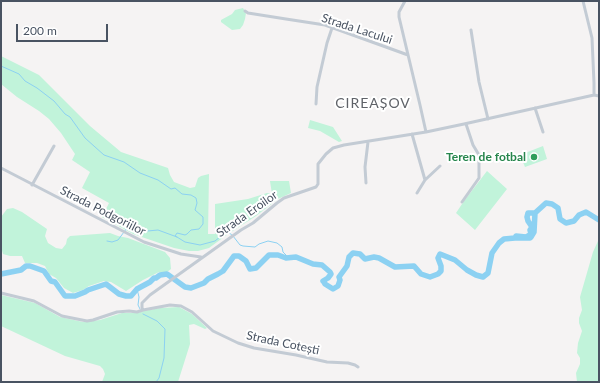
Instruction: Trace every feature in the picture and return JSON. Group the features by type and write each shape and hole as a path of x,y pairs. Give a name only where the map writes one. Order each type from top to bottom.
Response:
{"street":[{"name":"Strada Lacului","path":"405,1 399,12 399,17 408,55"},
{"path":"583,1 592,38 594,95"},
{"name":"Strada Lacului","path":"245,11 248,13 325,25 408,55"},
{"path":"316,104 317,88 327,43 332,28"},
{"path":"471,30 479,82 488,119"},
{"path":"408,55 426,132"},
{"name":"Strada Eroilor","path":"143,310 142,303 150,294 201,257 253,223 284,198 316,187 318,184 318,164 333,148 426,132 594,95 599,96"},
{"path":"535,108 543,132"},
{"path":"462,202 479,178 479,155 473,145 466,124"},
{"path":"412,134 425,180"},
{"path":"366,182 365,163 368,142"},
{"path":"32,185 54,146"},
{"path":"417,193 425,180 440,166"},
{"name":"Strada Podgoriilor","path":"1,168 144,242 181,254 201,257"},
{"path":"1,293 34,301 62,316 87,321 117,312 137,312 143,310"},
{"name":"Strada Cotești","path":"143,310 170,305 181,306 192,312 213,331 238,343 254,348 327,362 355,364 358,367"}],"green space":[{"path":"243,8 246,13 243,25 240,29 232,30 221,22 221,20 232,14 235,10"},
{"path":"1,56 39,75 90,126 121,152 168,168 174,182 190,188 195,187 198,178 209,174 208,234 215,234 215,204 248,199 267,193 272,194 270,181 289,181 291,193 278,199 209,248 198,251 174,248 133,234 102,217 109,203 82,188 90,172 72,160 75,154 61,133 49,119 1,84"},
{"path":"310,120 333,127 342,141 339,142 320,131 308,128"},
{"name":"Teren de fotbal","path":"543,146 547,159 525,167 520,155"},
{"path":"487,171 507,189 475,230 456,213"},
{"path":"13,208 22,212 47,229 45,236 48,243 56,248 62,249 70,236 110,233 165,252 170,258 171,269 167,272 159,272 126,291 111,282 104,281 73,293 64,288 56,278 49,274 45,266 37,263 25,263 22,256 10,256 3,254 1,247 1,217 7,209"},
{"path":"598,241 599,382 577,382 576,373 580,364 580,358 577,353 578,343 582,331 579,323 582,310 580,297 593,252"},
{"path":"1,295 35,303 60,317 83,322 100,320 122,313 138,313 160,308 179,307 192,314 207,328 205,329 194,324 189,325 190,344 178,382 102,382 105,374 100,366 65,356 1,326"}],"waterway":[{"path":"1,66 19,74 25,81 54,101 65,114 70,117 85,138 104,155 124,162 140,173 158,180 171,189 175,188 182,194 191,195 196,198 197,203 195,210 203,217 203,224 199,229 191,230 185,235 177,233 175,236 177,237"},
{"path":"535,213 546,203 552,204 558,208 560,219 566,223 574,221 579,215 586,212 599,220"},
{"path":"1,274 21,270 26,266 30,266 44,271 51,281 55,282 65,296 75,296 106,284 119,294 131,296 137,289 160,275 167,274 185,287 191,288 204,283 208,279 223,271 234,256 239,256 246,261 250,269 256,268 269,255 278,255 286,258 296,257 313,264 322,265 331,274 323,281 333,289 338,286 340,280 339,277 347,266 349,257 353,253 360,254 365,259 374,257 379,258 395,267 414,266 421,274 430,277 441,271 438,258 440,254 455,260 467,270 483,277 488,273 492,253 499,243 504,239 515,238 516,236 526,237 531,234 530,230 532,227 527,217 528,213 535,213 534,232 531,237 515,238"},
{"path":"107,241 112,242 118,240 127,228 137,232 158,230 177,237 185,242 200,245 215,241 227,231 240,245 243,246 255,247 268,241 277,243 282,247 283,252 288,257"},
{"path":"137,289 139,297 138,305 140,309"},
{"path":"143,314 157,321 165,329 164,358 159,378 156,382"}],"place":[{"name":"Teren de fotbal","path":"534,157"}],"district":[{"name":"CIREAȘOV","path":"373,103"}]}
